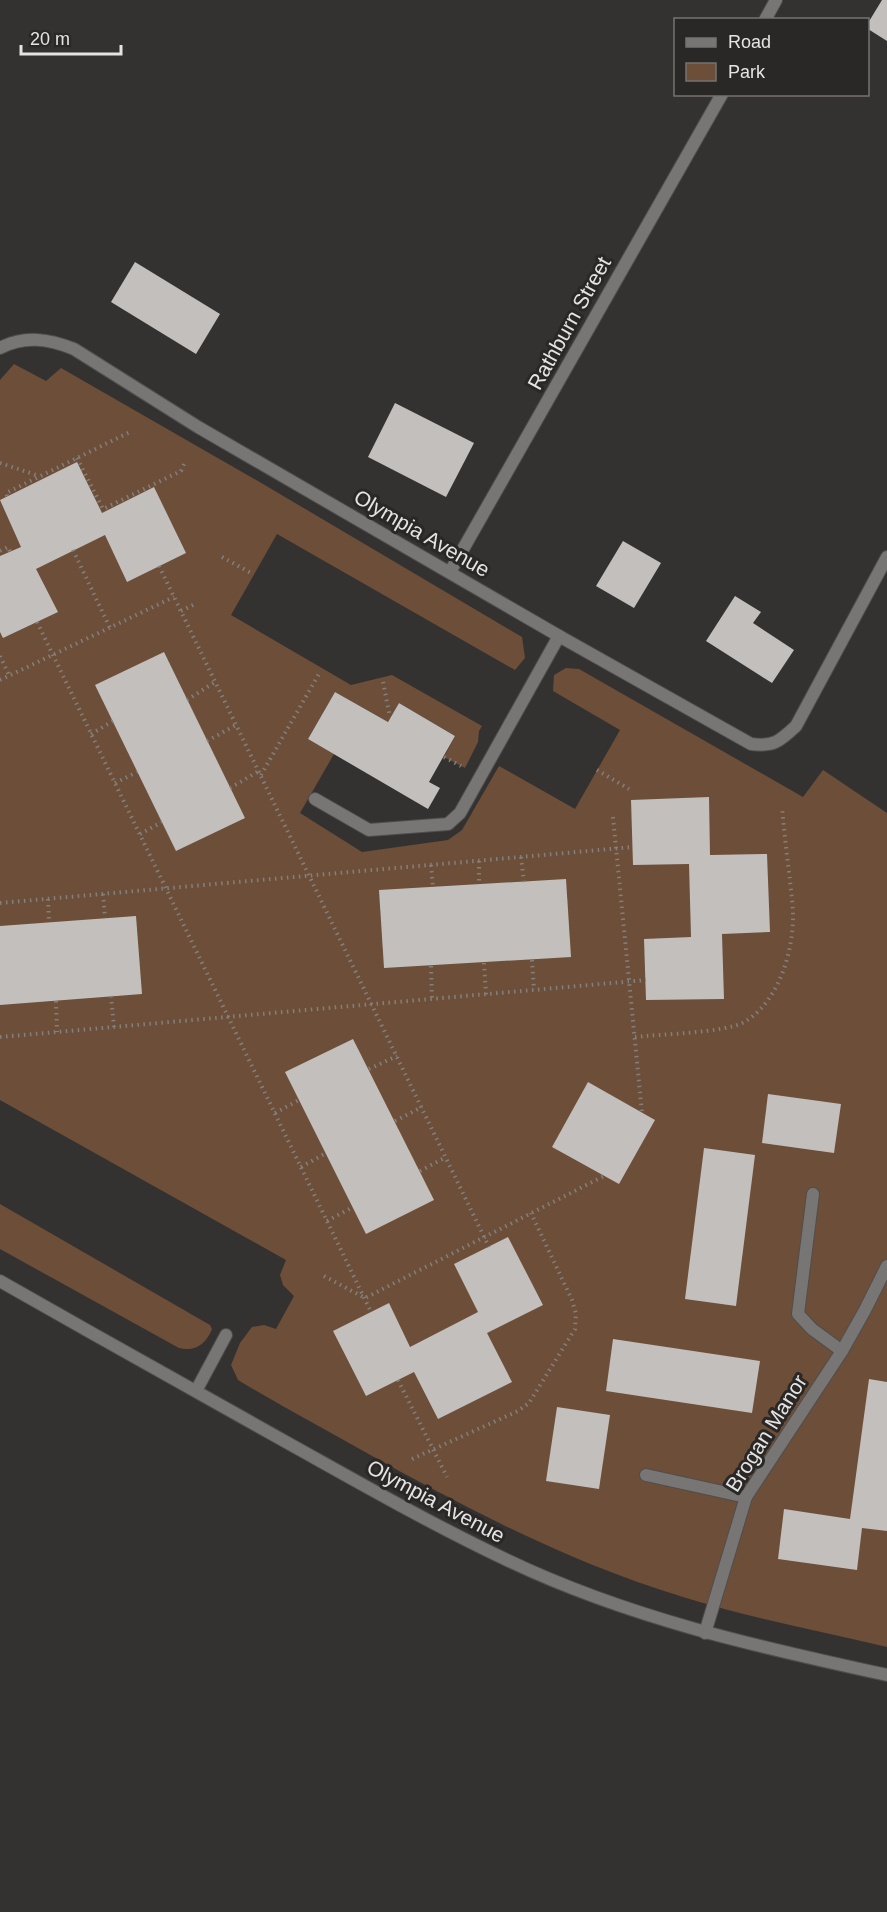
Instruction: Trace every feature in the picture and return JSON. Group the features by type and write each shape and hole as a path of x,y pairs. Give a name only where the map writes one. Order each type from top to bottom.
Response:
{"street":[{"path":"766,18 776,0"},
{"name":"Rathburn Street","path":"450,572 721,96"},
{"name":"Olympia Avenue","path":"0,348 20,340 37,339 52,340 74,349 198,427 751,744 767,745 782,740 796,726 887,557"},
{"path":"315,799 369,830 448,824 460,813 559,636"},
{"path":"813,1194 798,1314 812,1329 842,1351"},
{"name":"Brogan Manor","path":"705,1633 746,1497 842,1351 887,1266"},
{"name":"Olympia Avenue","path":"0,1281 372,1490 508,1561 678,1626 792,1655 887,1675"},
{"path":"196,1391 226,1335"},
{"path":"646,1475 746,1497"}],"path":[{"path":"7,496 6,493 39,476 59,469 132,431"},
{"path":"78,458 103,509 181,471 185,462"},
{"path":"0,463 39,476"},
{"path":"0,551 8,547 10,552"},
{"path":"73,550 110,628"},
{"path":"222,557 253,574"},
{"path":"159,566 489,1247"},
{"path":"0,680 174,597"},
{"path":"181,611 197,603"},
{"path":"37,622 371,1312"},
{"path":"0,656 9,675"},
{"path":"230,788 260,773 320,672"},
{"path":"187,700 215,682"},
{"path":"383,682 390,717"},
{"path":"91,734 113,722"},
{"path":"207,741 236,725"},
{"path":"444,757 465,768"},
{"path":"597,770 629,789"},
{"path":"115,783 137,772"},
{"path":"635,1037 728,1028 744,1022 770,998 786,959 793,926 782,807"},
{"path":"613,817 642,1113"},
{"path":"140,834 162,822"},
{"path":"0,903 633,847"},
{"path":"521,857 524,882"},
{"path":"478,861 479,884"},
{"path":"431,865 433,887"},
{"path":"103,894 105,918"},
{"path":"48,899 49,922"},
{"path":"532,960 534,990"},
{"path":"484,963 486,994"},
{"path":"431,966 432,999"},
{"path":"0,1031 0,1037 646,980"},
{"path":"111,996 114,1027"},
{"path":"56,1001 57,1032"},
{"path":"369,1069 397,1056"},
{"path":"275,1113 299,1100"},
{"path":"394,1121 422,1107"},
{"path":"301,1167 326,1153"},
{"path":"420,1171 446,1157"},
{"path":"365,1298 604,1176"},
{"path":"327,1221 353,1207"},
{"path":"412,1460 518,1411 529,1403 575,1329 576,1314 572,1300 531,1213"},
{"path":"324,1276 365,1298"},
{"path":"398,1380 447,1477"}],"green space":[{"path":"14,364 46,381 61,368 522,637 525,658 515,670 277,534 231,615 351,685 392,675 482,726 478,742 465,768 444,757 455,736 399,703 388,722 335,692 308,739 334,754 300,813 362,852 448,840 462,830 499,766 575,809 620,730 553,691 554,675 566,668 579,669 803,797 823,770 887,813 887,1647 708,1605 600,1568 520,1533 442,1494 238,1380 231,1365 240,1343 252,1327 264,1325 276,1329 294,1296 283,1285 280,1275 286,1260 0,1100 0,380"},
{"path":"0,1204 210,1325 212,1329 210,1334 203,1343 195,1348 179,1348 0,1249"}],"building":[{"path":"882,0 887,0 887,41 869,30 869,21"},
{"path":"135,262 220,314 196,354 111,302"},
{"path":"395,403 474,443 446,497 368,457"},
{"path":"77,462 102,513 154,487 186,553 127,582 105,535 36,569 58,612 3,638 0,632 0,556 21,547 0,500"},
{"path":"623,541 661,563 634,608 596,586"},
{"path":"735,596 761,612 753,623 794,650 772,683 706,641"},
{"path":"164,652 245,818 176,851 95,685"},
{"path":"335,692 388,722 399,703 455,736 429,782 440,788 428,809 308,739"},
{"path":"709,797 710,855 767,854 770,932 722,934 724,999 646,1000 644,939 691,937 689,864 633,865 631,800"},
{"path":"566,879 571,957 384,968 379,890"},
{"path":"136,916 142,994 0,1005 0,926"},
{"path":"353,1039 434,1200 366,1234 285,1072"},
{"path":"588,1082 655,1120 619,1184 552,1147"},
{"path":"768,1094 841,1104 834,1153 762,1143"},
{"path":"704,1148 755,1155 736,1306 685,1299"},
{"path":"508,1237 543,1305 487,1333 512,1382 438,1419 414,1372 366,1396 333,1331 389,1303 410,1347 478,1312 454,1264"},
{"path":"613,1339 760,1361 752,1413 606,1391"},
{"path":"869,1379 887,1382 887,1531 862,1528 857,1570 778,1559 784,1509 850,1519"},
{"path":"557,1407 610,1415 599,1489 546,1481"}]}
